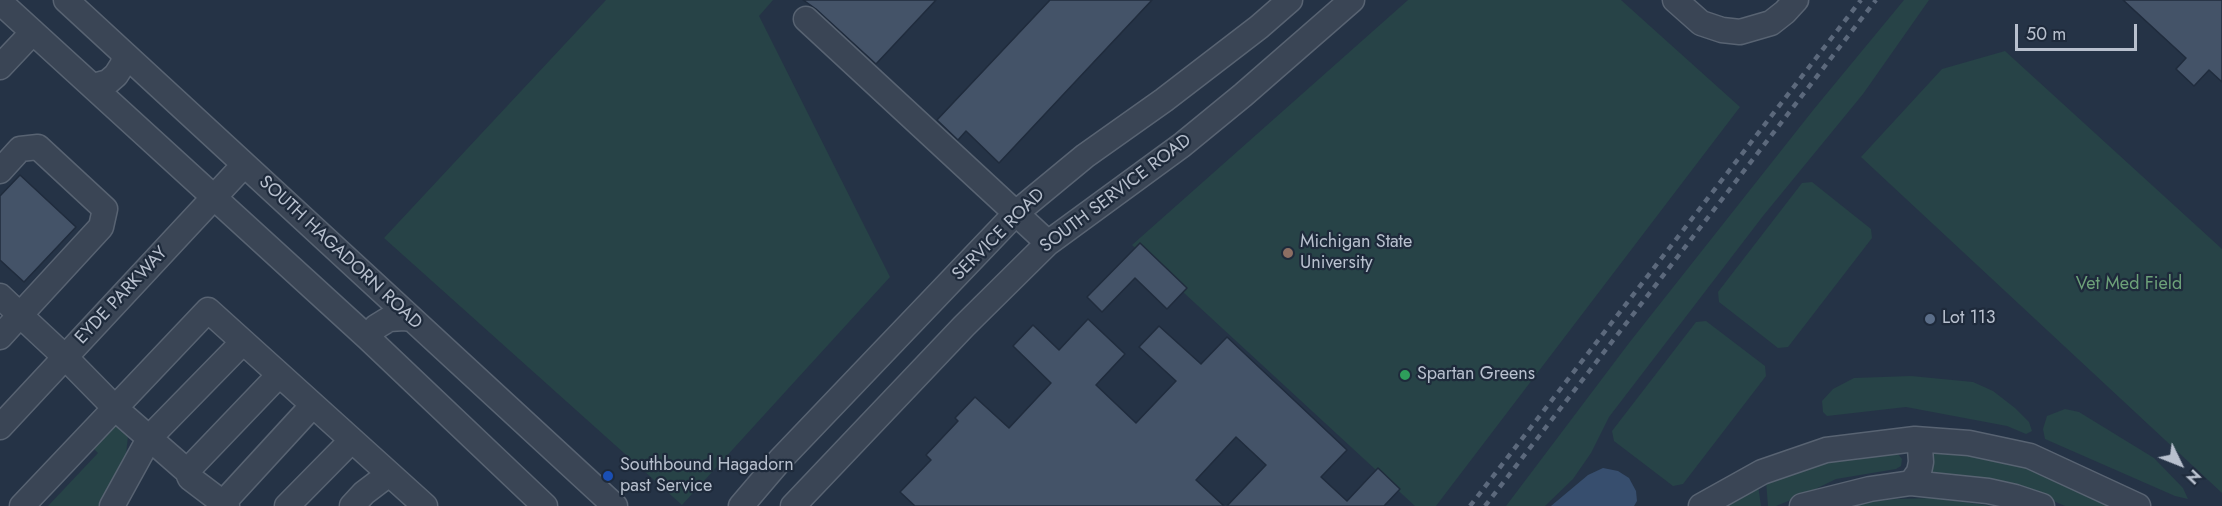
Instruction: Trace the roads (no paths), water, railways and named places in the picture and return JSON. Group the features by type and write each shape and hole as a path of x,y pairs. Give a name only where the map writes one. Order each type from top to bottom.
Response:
{"street":[{"name":"SOUTH HAGADORN ROAD","path":"66,0 615,506"},
{"name":"SERVICE ROAD","path":"741,506 781,459 1016,213 1085,156 1164,100 1259,27 1290,0"},
{"name":"SOUTH SERVICE ROAD","path":"794,506 964,326 1048,243 1191,138 1244,95 1352,0"},
{"path":"1675,0 1701,22 1722,30 1740,32 1771,23 1785,4"},
{"path":"0,2 368,338 545,506"},
{"path":"806,19 1048,243"},
{"path":"0,67 33,32"},
{"path":"93,86 108,82 116,75 123,64 124,54"},
{"path":"0,171 20,149 38,147 105,209 101,227 0,336"},
{"name":"EYDE PARKWAY","path":"0,427 244,165"},
{"path":"0,296 116,409 187,471 190,478 225,504 313,405"},
{"path":"935,299 964,326"},
{"path":"22,506 208,310 425,506"},
{"path":"368,338 376,327 389,319 412,319"},
{"path":"112,506 150,437 243,342"},
{"path":"187,471 279,375"},
{"path":"1911,483 1919,472 1921,462 1920,448 1915,439"},
{"path":"1701,506 1762,471 1826,450 1915,439 1969,443 2030,456 2138,506"},
{"path":"287,506 352,440"},
{"path":"781,459 811,486"},
{"path":"352,506 364,493 389,474"},
{"path":"1802,506 1870,489 1911,483 1988,491 2042,506"}],"water":[{"path":"1603,468 1618,471 1629,478 1636,491 1637,501 1634,506 1551,506 1588,475"}],"railway":[{"path":"1470,506 1861,0"},
{"path":"1485,506 1876,0"}],"place":[{"name":"Michigan State University","path":"1288,253"},
{"name":"Lot 113","path":"1930,319"},
{"name":"Spartan Greens","path":"1405,375"},
{"name":"Southbound Hagadorn past Service","path":"608,476"}],"park label":[{"name":"Vet Med Field","path":"2129,285"}]}
